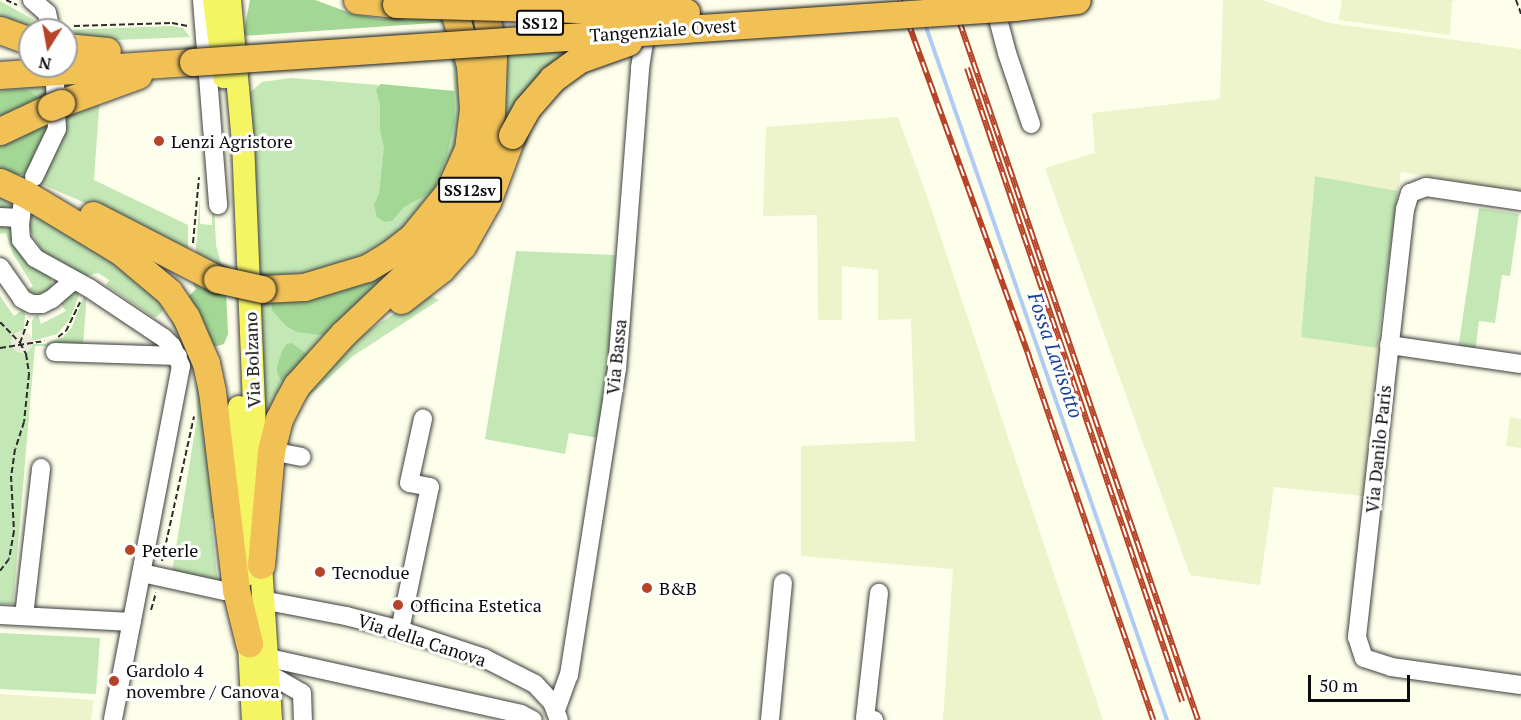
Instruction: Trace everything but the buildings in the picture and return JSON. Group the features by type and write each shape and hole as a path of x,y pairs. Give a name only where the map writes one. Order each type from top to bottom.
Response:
{"highway":[{"path":"357,0 703,20"},
{"name":"SS12sv","path":"0,177 39,189 71,203 217,279 262,289 304,287 367,268 412,237 435,211 456,179 471,132 473,109 470,65 448,0"},
{"name":"SS12sv","path":"261,565 271,451 279,420 288,401 297,386 343,334 434,248 460,212 482,158 489,130 493,57 484,0"},
{"name":"Tangenziale Ovest","path":"703,20 888,0"},
{"name":"Tangenziale Ovest","path":"107,51 187,57 703,20 1014,7 1077,0"},
{"name":"SS12sv","path":"343,334 404,298 441,269 462,246 487,202 512,135 527,108 552,79 580,59 623,42 703,20"},
{"path":"0,30 18,36"},
{"path":"460,30 493,57"},
{"path":"78,40 107,51"},
{"path":"78,53 107,51"},
{"path":"0,58 18,57"},
{"path":"0,75 187,57"},
{"path":"0,131 56,98 86,92 187,57"},
{"path":"0,182 24,193 120,251 169,292 186,317 206,363 212,391 236,590 262,658"}],"main road":[{"name":"Via Bolzano","path":"214,0 226,125 262,658 271,720"},
{"name":"Via Bolzano","path":"230,0 243,142 261,565 269,601 253,720"}],"street":[{"path":"32,0 47,13 48,18"},
{"path":"202,0 218,205"},
{"name":"Via Bassa","path":"557,717 569,675 616,369 640,68 650,0"},
{"path":"993,0 1007,53 1031,124"},
{"path":"34,177 57,129 56,98"},
{"name":"Via Danilo Paris","path":"1521,201 1426,186 1410,193 1405,209 1357,637 1364,658 1391,667 1521,685"},
{"path":"0,217 21,212 21,240 35,258 74,280 164,338 178,356 181,376 113,720"},
{"path":"0,267 22,299 32,304 42,304 52,299 74,280"},
{"path":"54,343 178,356"},
{"path":"1389,345 1521,364"},
{"path":"400,630 430,487 409,483 423,419"},
{"path":"271,451 301,457"},
{"path":"24,616 41,468"},
{"path":"142,573 224,591"},
{"path":"770,720 783,583"},
{"path":"874,720 865,718 879,593"},
{"name":"Via della Canova","path":"269,601 400,630 464,650 505,667 535,684 557,717"},
{"path":"0,615 132,622"},
{"path":"262,658 302,693 303,720"},
{"path":"262,658 521,714 533,720"}],"path":[{"path":"1515,0 1521,14"},
{"path":"78,36 172,23"},
{"path":"0,348 20,343 54,343 66,331 80,301"},
{"path":"20,343 32,304"},
{"path":"0,322 20,343 26,354 29,387 11,476 14,531 9,559 0,571"},
{"path":"185,450 194,415"}],"green space":[{"path":"250,0 315,0 353,14 381,19 446,14 449,22 243,36"},
{"path":"1223,0 1262,0 1329,23 1521,49 1521,191 1401,172 1398,191 1316,176 1301,336 1377,348 1363,496 1274,487 1260,585 1190,575 1045,168 1095,153 1092,113 1220,99"},
{"path":"1342,0 1458,0 1452,1 1450,35 1339,20"},
{"path":"0,1 31,18 18,18 18,28 0,26"},
{"path":"173,26 183,28 190,37 78,42 78,30"},
{"path":"583,48 414,277 498,50"},
{"path":"473,52 477,52 486,63 486,87 480,136 467,181 439,229 414,258 309,356 287,387 264,434 258,296 313,294 371,275 408,250 435,221 461,180 474,140 479,110"},
{"path":"459,53 463,69 459,145 416,224 333,275 257,281 248,94 262,82 291,78 454,91 453,68 449,54"},
{"path":"50,84 51,99 0,123 0,87"},
{"path":"381,84 454,91 455,121 447,155 433,191 404,207 392,221 384,222 377,217 374,205 379,194 384,148 380,130 380,104 376,90"},
{"path":"20,89 30,91 40,99 0,123 0,92"},
{"path":"100,94 94,180 188,225 188,259 83,202 37,182 62,111"},
{"path":"898,117 928,199 1103,720 943,720 953,569 801,556 801,446 915,441 911,319 878,320 878,270 842,266 842,320 818,320 817,215 763,216 766,127"},
{"path":"51,120 33,156 30,174 19,175 0,170 0,146"},
{"path":"1315,176 1398,191 1377,348 1301,337"},
{"path":"0,191 121,263 167,305 162,312 155,318 106,285 109,280 98,273 83,277 42,252 27,225 13,212 0,208"},
{"path":"200,195 200,224 212,225 212,205 214,205 216,245 222,267 195,263"},
{"path":"1479,208 1519,214 1510,276 1502,275 1495,323 1479,321 1475,353 1458,350"},
{"path":"8,223 51,276 52,286 45,292 35,294 28,290 33,286 13,254 6,233 0,234 0,224"},
{"path":"516,251 615,255 609,368 599,438 569,433 565,454 485,439"},
{"path":"404,259 328,336 297,332 286,326 272,310 271,299"},
{"path":"195,278 226,290 228,334 224,344 214,347 183,302 196,289 193,284"},
{"path":"428,288 429,295 439,300 353,356 286,417 345,346 400,310"},
{"path":"72,292 80,292 70,319 57,334 33,341 34,344 45,344 63,337 72,327 87,293 83,346 35,346 13,604 0,604 0,296 14,316 22,310 25,314 24,331 32,339 34,317 38,314 41,324 66,311 60,303"},
{"path":"173,313 192,347 220,518 211,519 218,584 172,572 197,418 196,374 185,344 173,327 170,318"},
{"path":"292,343 308,355 286,380 281,380 277,373 277,366 282,351 287,344"},
{"path":"1510,417 1521,419 1521,448 1506,446"},
{"path":"0,633 100,638 96,694 0,689"},
{"path":"0,694 94,700 91,720 0,720"}],"shaded area":[{"path":"22,331 30,334 33,342 30,350 22,353 14,350 11,342 14,334"}],"waterway":[{"name":"Fossa Lavisotto","path":"925,24 1167,720"}],"railway":[{"path":"900,0 1029,357 1153,720"},
{"path":"952,0 1198,720"},
{"path":"967,68 1182,701"}],"place":[{"name":"Lenzi Agristore","path":"159,141"},
{"name":"Peterle","path":"130,550"},
{"name":"Tecnodue","path":"320,572"},
{"name":"B&B","path":"647,588"},
{"name":"Officina Estetica","path":"398,605"},
{"name":"Gardolo 4 novembre / Canova","path":"114,681"}]}
